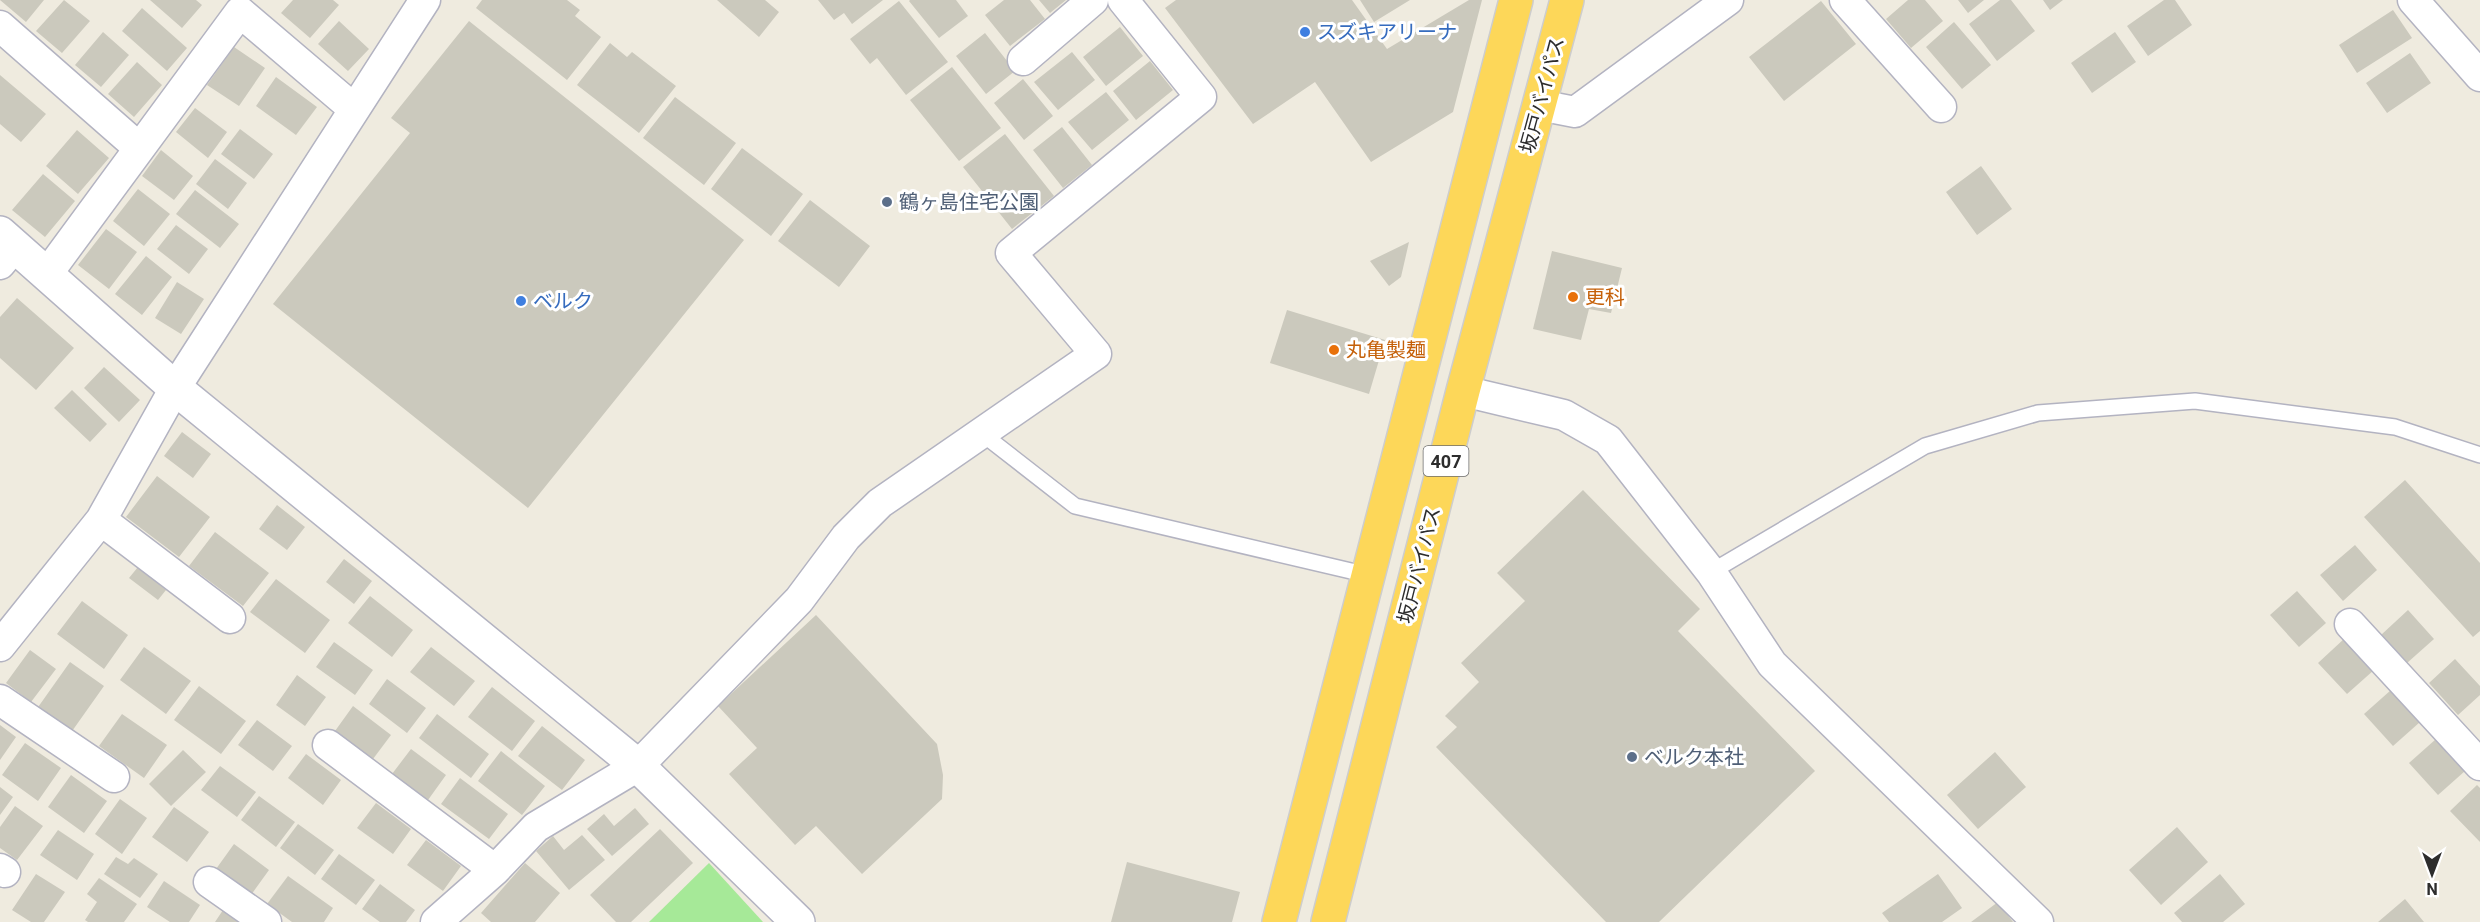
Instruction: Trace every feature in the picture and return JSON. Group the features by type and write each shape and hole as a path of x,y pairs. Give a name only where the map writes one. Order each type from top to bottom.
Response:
{"highway":[{"name":"407","path":"1279,922 1516,0"},
{"name":"坂戸バイパス","path":"1328,922 1463,391 1567,0"}],"street":[{"path":"0,646 101,519 175,388 425,0"},
{"path":"1023,60 1093,0"},
{"path":"436,922 495,870 536,827 638,766 799,600 846,537 880,503 1095,354 1011,253 1201,97 1123,0"},
{"path":"1539,105 1575,111 1728,0"},
{"path":"1845,0 1941,107"},
{"path":"2413,0 2480,76"},
{"path":"48,274 240,12 354,108"},
{"path":"0,27 139,148"},
{"path":"5,248 48,274 175,388 638,766 798,922"},
{"path":"1463,391 1564,415 1608,440 1711,572 1772,664 2038,922"},
{"path":"101,519 230,618"},
{"path":"2350,624 2480,765"},
{"path":"0,700 114,777"},
{"path":"328,745 495,870"},
{"path":"209,882 266,922"}],"lane":[{"path":"1711,572 1925,446 2038,413 2195,401 2396,427 2480,455"},
{"path":"980,432 1075,506 1368,575"}],"green space":[{"path":"709,863 763,922 649,922"}],"building":[{"path":"0,0 44,0 26,22"},
{"path":"64,0 90,21 62,53 36,31"},
{"path":"150,0 196,0 202,5 182,28"},
{"path":"293,0 333,0 339,5 310,38 281,13"},
{"path":"482,0 567,0 580,10 575,16 601,37 567,80 476,8"},
{"path":"717,0 765,0 779,12 759,37"},
{"path":"818,0 883,0 852,24 844,13 834,20"},
{"path":"910,0 956,0 968,16 939,38"},
{"path":"1004,0 1030,0 1045,19 1010,46 985,15"},
{"path":"1039,0 1066,0 1050,13"},
{"path":"1176,0 1352,0 1387,49 1469,0 1482,0 1453,112 1371,162 1315,82 1253,124 1165,8"},
{"path":"1360,0 1410,0 1374,22"},
{"path":"1908,0 1925,0 1943,21 1911,48 1886,19"},
{"path":"1958,0 1984,0 1968,13"},
{"path":"2000,0 2011,0 2035,31 1997,61 1969,24"},
{"path":"2043,0 2063,0 2050,10"},
{"path":"2164,0 2175,0 2192,25 2148,56 2127,26"},
{"path":"899,1 948,62 906,95 877,58 870,64 850,39"},
{"path":"1821,1 1856,44 1784,101 1749,57"},
{"path":"142,8 187,48 167,71 122,31"},
{"path":"2393,10 2412,38 2357,73 2339,45"},
{"path":"339,21 369,49 348,71 318,44"},
{"path":"469,21 744,240 528,508 273,304 410,133 391,118"},
{"path":"1954,22 1991,65 1962,89 1926,47"},
{"path":"1120,27 1143,56 1106,86 1083,57"},
{"path":"103,32 129,55 101,87 75,65"},
{"path":"2115,32 2136,62 2092,93 2071,63"},
{"path":"985,33 1015,71 986,94 956,56"},
{"path":"610,43 627,57 632,52 676,86 639,133 577,85"},
{"path":"234,47 265,68 239,106 207,85"},
{"path":"1072,52 1095,80 1058,110 1034,82"},
{"path":"2410,53 2431,83 2387,113 2366,83"},
{"path":"1150,61 1173,90 1136,120 1113,91"},
{"path":"137,62 162,85 134,117 108,94"},
{"path":"952,67 1001,128 959,161 910,100"},
{"path":"0,75 46,114 21,142 0,124"},
{"path":"276,77 317,107 296,135 256,106"},
{"path":"1023,79 1053,116 1024,140 994,103"},
{"path":"1106,92 1129,120 1092,150 1068,122"},
{"path":"675,97 736,143 704,185 643,138"},
{"path":"195,108 227,132 208,158 176,132"},
{"path":"1062,127 1092,165 1063,188 1033,150"},
{"path":"240,129 273,154 254,179 221,154"},
{"path":"77,130 109,158 78,194 46,166"},
{"path":"1005,134 1054,196 1012,229 963,167"},
{"path":"742,148 803,194 771,236 711,189"},
{"path":"161,150 193,176 174,200 142,176"},
{"path":"215,159 247,183 228,209 196,184"},
{"path":"1981,166 2012,209 1977,235 1946,192"},
{"path":"43,174 75,201 45,237 12,210"},
{"path":"138,189 170,214 144,246 113,221"},
{"path":"195,190 239,224 220,248 176,214"},
{"path":"810,200 870,246 839,287 778,241"},
{"path":"176,225 208,249 189,274 157,249"},
{"path":"106,229 137,252 109,289 78,265"},
{"path":"1409,242 1401,277 1389,286 1370,261"},
{"path":"1552,251 1622,268 1611,313 1589,309 1581,340 1533,329"},
{"path":"146,256 172,277 142,315 115,294"},
{"path":"177,282 204,299 181,334 155,318"},
{"path":"17,298 74,348 36,390 0,358 0,317"},
{"path":"1287,310 1385,340 1369,394 1270,363"},
{"path":"104,367 140,400 119,422 84,388"},
{"path":"72,390 107,424 90,442 54,408"},
{"path":"182,432 211,454 193,478 164,456"},
{"path":"157,476 210,517 179,557 126,517"},
{"path":"2405,480 2480,563 2480,631 2473,637 2364,517"},
{"path":"1583,490 1700,609 1678,631 1815,771 1659,922 1606,922 1436,747 1457,727 1445,716 1479,682 1461,663 1525,601 1497,573"},
{"path":"277,505 305,527 287,550 259,529"},
{"path":"215,532 269,573 243,606 189,566"},
{"path":"2355,545 2377,570 2343,601 2320,575"},
{"path":"344,559 372,581 354,604 326,582"},
{"path":"138,567 166,590 158,600 129,578"},
{"path":"276,579 330,620 305,653 250,612"},
{"path":"2297,591 2326,623 2299,647 2270,615"},
{"path":"370,596 413,630 392,657 348,623"},
{"path":"82,601 128,635 104,669 57,634"},
{"path":"2408,610 2434,639 2407,663 2381,635"},
{"path":"816,615 937,744 943,775 942,799 862,874 816,826 795,845 729,774 757,748 718,706"},
{"path":"2345,638 2374,670 2347,694 2318,663"},
{"path":"334,642 373,670 355,695 316,667"},
{"path":"144,647 191,681 166,714 120,680"},
{"path":"431,647 475,681 454,706 410,672"},
{"path":"30,650 56,669 31,702 6,683"},
{"path":"2455,659 2480,686 2480,695 2458,715 2429,683"},
{"path":"70,662 104,686 70,734 36,710"},
{"path":"297,675 326,697 305,726 276,705"},
{"path":"387,679 426,708 407,733 369,704"},
{"path":"199,686 246,721 221,754 174,720"},
{"path":"492,687 535,721 512,751 468,717"},
{"path":"2391,690 2420,722 2393,746 2364,714"},
{"path":"353,706 391,735 373,759 335,731"},
{"path":"122,714 167,745 144,778 99,746"},
{"path":"437,714 489,754 471,778 419,738"},
{"path":"257,720 292,746 273,771 238,745"},
{"path":"0,725 16,737 0,760"},
{"path":"542,726 585,760 562,790 518,756"},
{"path":"2436,739 2465,771 2438,795 2409,763"},
{"path":"25,743 61,768 38,801 2,775"},
{"path":"411,749 446,775 428,800 392,774"},
{"path":"183,750 206,772 171,806 149,784"},
{"path":"501,751 545,786 522,815 478,781"},
{"path":"1995,752 2026,787 1978,829 1947,795"},
{"path":"306,754 341,780 323,805 288,778"},
{"path":"220,766 256,792 237,817 201,790"},
{"path":"71,775 107,801 84,833 48,807"},
{"path":"460,778 508,814 489,839 441,804"},
{"path":"2477,785 2480,788 2480,842 2450,811"},
{"path":"0,787 13,797 0,815"},
{"path":"259,796 295,822 276,847 241,820"},
{"path":"120,799 147,818 122,854 95,834"},
{"path":"376,803 411,829 393,854 357,828"},
{"path":"15,806 43,826 17,860 0,848 0,827"},
{"path":"174,807 209,832 187,862 152,837"},
{"path":"635,808 649,824 612,856 587,829 604,814 614,826"},
{"path":"298,824 334,850 315,875 280,848"},
{"path":"2177,827 2208,862 2161,905 2129,870"},
{"path":"660,829 693,863 631,922 616,922 590,895"},
{"path":"58,830 94,854 77,880 40,855"},
{"path":"582,835 605,860 569,890 536,851 553,836 564,850"},
{"path":"426,840 461,866 443,891 407,865"},
{"path":"234,844 269,870 251,895 216,869"},
{"path":"339,854 375,880 356,905 321,879"},
{"path":"116,857 128,864 134,858 158,874 140,898 104,874"},
{"path":"1127,862 1240,892 1232,922 1111,922"},
{"path":"525,863 560,893 535,922 491,922 481,913"},
{"path":"36,874 65,892 44,922 31,922 12,910"},
{"path":"1938,874 1962,908 1942,922 1889,922 1882,913"},
{"path":"2220,874 2245,904 2223,922 2182,922 2174,913"},
{"path":"288,876 333,908 324,922 292,922 267,904"},
{"path":"99,878 137,904 124,922 88,922 85,920 97,902 87,894"},
{"path":"164,881 200,905 189,922 170,922 147,907"},
{"path":"380,884 415,910 406,922 380,922 362,909"},
{"path":"2405,899 2424,922 2378,922"},
{"path":"1998,902 2013,922 1971,922"},
{"path":"223,910 241,922 215,922"}],"place":[{"name":"スズキアリーナ","path":"1305,32"},
{"name":"鶴ヶ島住宅公園","path":"887,202"},
{"name":"更科","path":"1573,297"},
{"name":"ベルク","path":"521,301"},
{"name":"丸亀製麺","path":"1334,350"},
{"name":"ベルク本社","path":"1632,757"}]}
